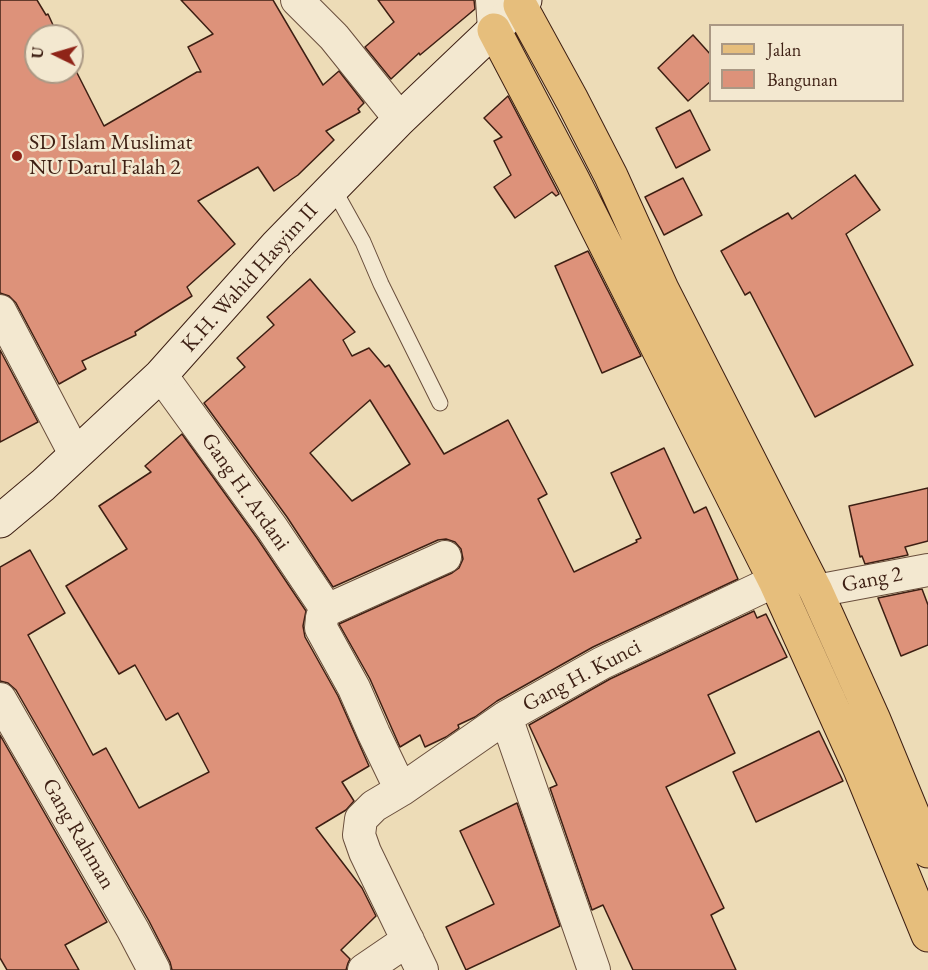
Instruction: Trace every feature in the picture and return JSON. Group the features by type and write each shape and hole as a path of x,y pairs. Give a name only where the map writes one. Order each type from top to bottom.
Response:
{"main road":[{"path":"508,7 572,100 610,176 798,581 874,720 928,851"},
{"path":"798,581 860,769 928,935"}],"street":[{"path":"297,0 334,38 400,119"},
{"name":"K.H. Wahid Hasyim II","path":"0,521 162,375 277,245 508,7"},
{"path":"0,311 75,454"},
{"name":"Gang H. Ardani","path":"162,375 272,528 327,610"},
{"path":"401,790 354,688 321,627 322,617 327,610 445,556"},
{"name":"Gang 2","path":"798,581 928,570"},
{"name":"Gang H. Kunci","path":"408,940 359,835 362,819 374,806 401,790 506,717 602,663 798,581"},
{"name":"Gang Rahman","path":"0,699 154,970"},
{"path":"506,717 594,970"},
{"path":"364,970 408,940 422,970"}],"lane":[{"path":"333,188 363,243 440,403"}],"building":[{"path":"0,0 37,0 53,24 24,24 24,84 83,84 104,126 197,72 201,72 188,47 213,34 181,0 273,0 323,85 339,71 364,103 358,109 360,112 326,131 334,140 298,175 274,191 258,167 198,201 235,244 187,287 192,296 135,332 136,335 82,361 86,369 59,384 16,303 9,296 0,293"},
{"path":"378,0 474,0 475,9 420,55 419,53 391,79 365,47 394,22"},
{"path":"693,35 709,53 709,83 688,101 658,68"},
{"path":"508,96 559,194 556,196 552,192 515,218 494,187 511,175 494,141 502,137 484,118"},
{"path":"690,110 710,150 676,168 656,128"},
{"path":"855,175 880,210 846,234 913,365 815,417 750,292 745,295 721,251 788,213 792,219"},
{"path":"683,178 702,215 664,235 645,197"},
{"path":"588,251 641,356 602,373 555,266"},
{"path":"310,279 355,332 343,340 352,356 369,348 385,367 389,365 444,454 508,420 547,494 538,499 574,572 641,538 611,473 664,448 694,513 706,507 738,579 593,647 497,701 475,717 458,725 459,728 446,737 425,747 420,735 400,747 370,679 339,624 452,573 459,568 463,559 461,549 455,542 446,539 438,540 333,587 287,517 204,403 245,367 237,358 274,325 267,317","holes":["370,400 410,464 352,501 310,453"]},
{"path":"0,350 38,422 0,442"},
{"path":"182,434 306,611 303,626 305,637 338,696 369,766 342,782 354,801 346,810 316,828 362,888 376,916 341,950 350,959 346,970 172,970 149,921 16,690 8,683 0,681 0,567 30,550 65,613 28,635 93,755 106,748 139,808 209,772 178,713 166,720 135,665 119,674 66,586 127,549 99,506 151,472 145,466"},
{"path":"928,488 928,541 905,547 908,555 865,564 862,556 860,557 849,506"},
{"path":"922,589 928,605 928,645 901,656 878,598"},
{"path":"754,611 757,618 766,614 787,657 708,695 735,753 666,787 724,908 711,915 736,970 633,970 603,905 592,910 550,788 557,785 529,725 610,679"},
{"path":"819,731 843,781 756,822 733,772"},
{"path":"0,735 107,922 65,945 79,970 7,970 0,958"},
{"path":"517,803 560,926 466,970 446,927 494,904 460,831"}],"place":[{"name":"SD Islam Muslimat NU Darul Falah 2","path":"17,156"}]}
